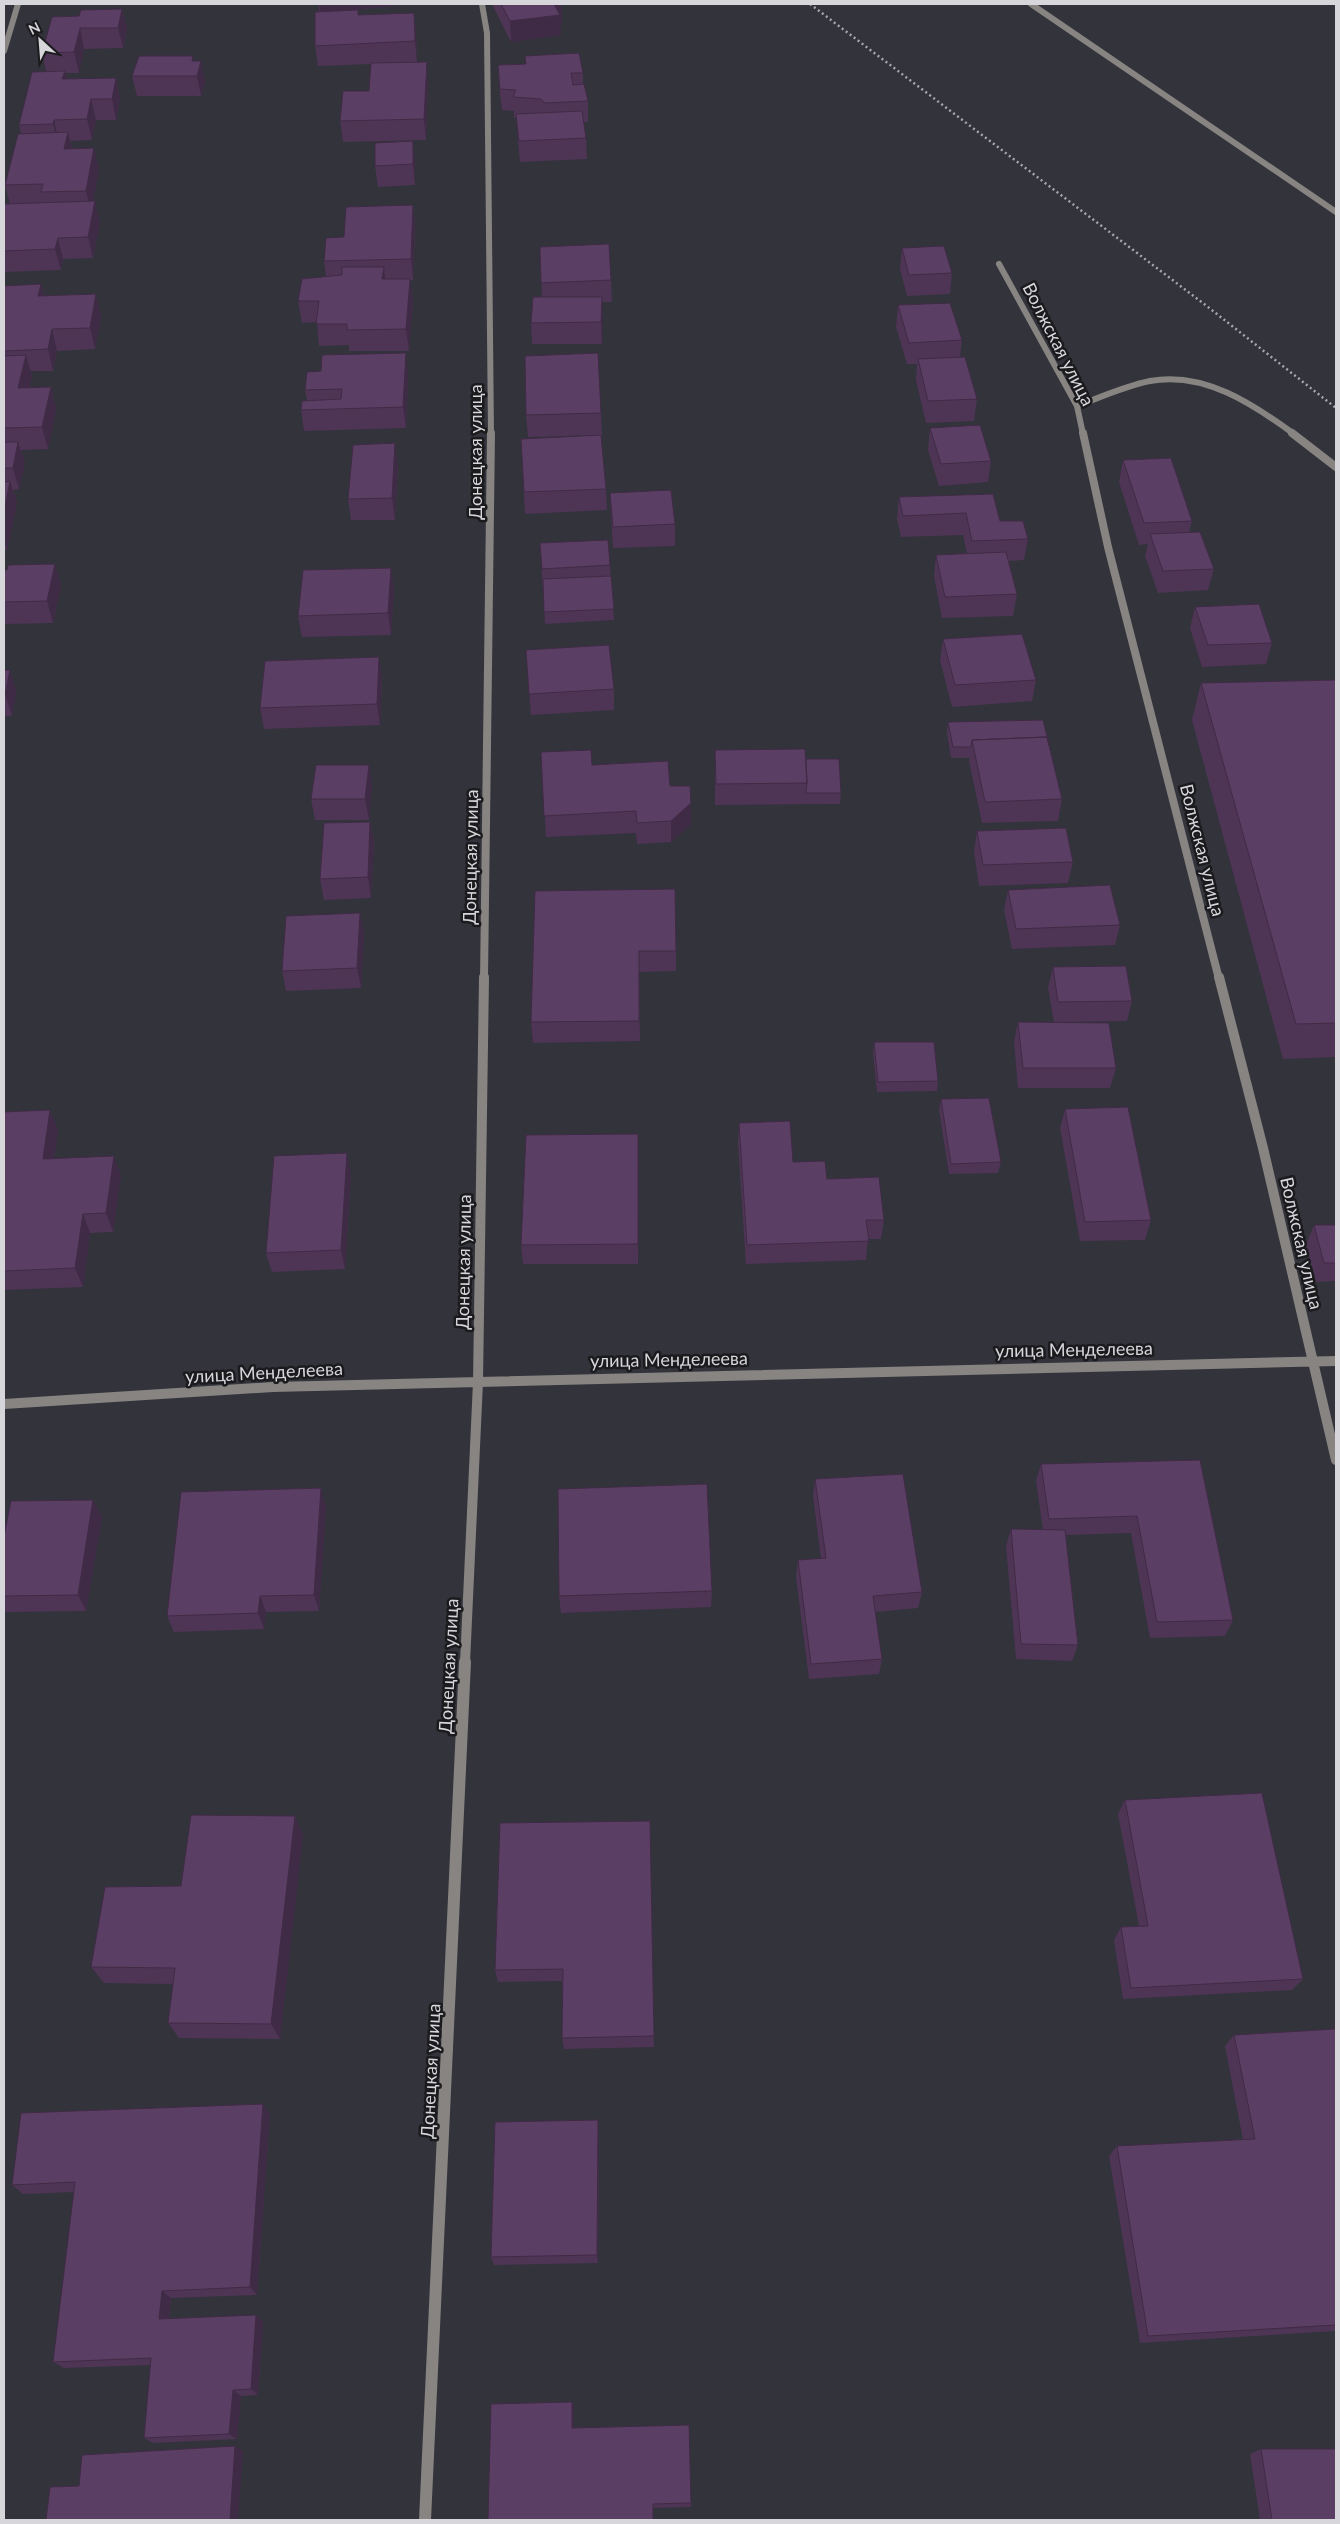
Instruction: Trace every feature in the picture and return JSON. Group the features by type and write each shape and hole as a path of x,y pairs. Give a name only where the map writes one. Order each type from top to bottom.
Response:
{"street":[{"path":"4,51 18,4"},
{"name":"Донецкая улица","path":"425,2520 478,1382 492,497 487,32 482,4"},
{"path":"1031,4 1336,212"},
{"name":"Волжская улица","path":"999,264 1077,406 1108,547 1263,1148 1336,1460"},
{"path":"1077,406 1159,380 1195,380 1262,409 1336,467"},
{"name":"улица Менделеева","path":"4,1404 273,1387 1313,1360 1336,1361"}],"building":[{"path":"501,4 554,4 560,15 510,21"},
{"path":"122,9 118,28 80,28 74,52 42,53 52,17 79,16 81,10"},
{"path":"358,10 358,15 414,13 415,41 315,46 315,12"},
{"path":"579,53 583,73 571,73 573,85 584,84 588,101 545,103 541,99 513,97 516,90 500,89 498,65 526,64 525,56"},
{"path":"139,56 193,56 192,61 201,61 197,76 132,76"},
{"path":"427,62 424,119 340,121 343,91 369,91 371,63"},
{"path":"65,71 62,79 116,78 112,99 91,99 87,119 54,120 53,124 19,125 32,72"},
{"path":"582,111 586,138 519,141 516,114"},
{"path":"68,132 64,149 94,148 86,191 41,192 43,184 5,185 18,134"},
{"path":"413,141 413,164 375,166 375,143"},
{"path":"95,201 88,237 58,238 55,249 4,251 4,204"},
{"path":"413,205 411,259 324,261 326,238 344,237 346,207"},
{"path":"609,244 611,280 541,283 540,247"},
{"path":"944,246 952,273 909,275 902,248"},
{"path":"342,267 384,267 382,279 410,279 406,329 347,330 347,324 316,324 319,301 298,301 302,279 342,275"},
{"path":"41,284 38,296 96,294 90,328 52,329 48,349 4,351 4,286"},
{"path":"533,297 602,297 601,322 531,323"},
{"path":"950,303 962,340 909,343 898,305"},
{"path":"406,353 403,407 301,410 302,401 341,399 342,389 305,390 307,372 321,371 322,355"},
{"path":"598,353 601,413 526,415 525,356"},
{"path":"26,355 18,388 51,387 42,427 4,428 4,356"},
{"path":"965,357 977,399 928,401 918,359"},
{"path":"980,425 991,461 941,464 930,428"},
{"path":"601,435 606,489 524,492 521,439"},
{"path":"4,442 18,442 13,468 4,468"},
{"path":"395,443 392,498 348,499 353,445"},
{"path":"1171,458 1192,521 1144,523 1123,460"},
{"path":"10,481 4,512 4,482"},
{"path":"671,490 675,524 613,527 610,493"},
{"path":"993,494 1000,521 1023,521 1028,539 972,541 966,513 903,516 899,497"},
{"path":"1200,532 1214,569 1163,571 1150,534"},
{"path":"608,540 610,565 542,569 540,543"},
{"path":"1006,552 1017,594 945,597 936,555"},
{"path":"55,564 47,601 4,602 4,570 7,570 8,565"},
{"path":"391,568 388,613 298,616 303,570"},
{"path":"611,576 614,609 544,612 543,579"},
{"path":"1259,604 1272,643 1208,645 1195,607"},
{"path":"1022,634 1036,680 955,685 943,639"},
{"path":"609,645 614,689 529,694 526,650"},
{"path":"379,657 377,704 260,708 265,661"},
{"path":"4,670 10,670 5,694 4,694"},
{"path":"1336,680 1336,1023 1296,1024 1201,683"},
{"path":"1043,720 1049,745 1047,737 972,740 971,747 953,747 948,722"},
{"path":"1047,737 1062,799 985,802 972,740"},
{"path":"805,749 807,783 716,784 715,750"},
{"path":"591,750 592,765 668,761 670,786 690,786 691,803 671,821 637,823 636,811 544,816 541,752"},
{"path":"806,759 839,759 841,793 806,793"},
{"path":"316,765 369,765 365,799 311,799"},
{"path":"370,822 368,877 320,879 324,823"},
{"path":"1066,828 1073,862 983,865 977,831"},
{"path":"1110,885 1120,925 1016,929 1008,890"},
{"path":"675,889 676,951 639,951 639,1021 531,1022 535,891"},
{"path":"360,913 357,968 282,971 286,916"},
{"path":"1126,966 1132,1001 1058,1002 1053,967"},
{"path":"1018,1022 1109,1023 1116,1068 1023,1068"},
{"path":"874,1042 934,1042 938,1081 878,1082"},
{"path":"989,1098 1001,1162 951,1164 941,1099"},
{"path":"1128,1107 1151,1220 1085,1222 1065,1109"},
{"path":"50,1110 43,1159 114,1156 106,1213 83,1214 75,1268 4,1271 4,1112"},
{"path":"790,1121 793,1162 825,1161 827,1179 879,1177 884,1220 866,1220 869,1241 747,1245 739,1123"},
{"path":"638,1134 638,1244 521,1245 526,1135"},
{"path":"347,1153 341,1250 266,1253 274,1156"},
{"path":"1314,1225 1336,1225 1336,1263 1324,1263"},
{"path":"1200,1460 1233,1620 1157,1622 1137,1516 1049,1519 1041,1464"},
{"path":"903,1474 922,1592 873,1596 882,1659 811,1664 798,1560 826,1558 815,1479"},
{"path":"707,1484 712,1591 559,1596 558,1489"},
{"path":"321,1488 314,1595 260,1596 258,1613 167,1616 181,1492"},
{"path":"93,1500 78,1595 4,1596 4,1536 11,1501"},
{"path":"1011,1529 1065,1530 1078,1645 1021,1644"},
{"path":"1262,1793 1303,1979 1131,1988 1121,1927 1148,1926 1125,1800"},
{"path":"191,1815 295,1816 271,2024 168,2023 175,1968 91,1967 105,1887 181,1886"},
{"path":"650,1821 654,2036 562,2038 563,1969 495,1970 500,1823"},
{"path":"1336,2029 1336,2325 1148,2336 1117,2146 1255,2139 1234,2035"},
{"path":"263,2104 250,2287 162,2291 159,2319 256,2315 251,2389 233,2390 229,2434 144,2438 151,2358 53,2362 75,2182 12,2185 21,2113"},
{"path":"598,2120 597,2255 491,2257 495,2122"},
{"path":"572,2402 572,2428 689,2425 691,2503 653,2504 653,2520 488,2520 491,2404"},
{"path":"235,2446 230,2520 46,2520 50,2487 79,2486 82,2455"},
{"path":"1261,2449 1336,2449 1336,2520 1272,2520"}],"railway":[{"path":"810,4 1208,307 1336,408"}]}
